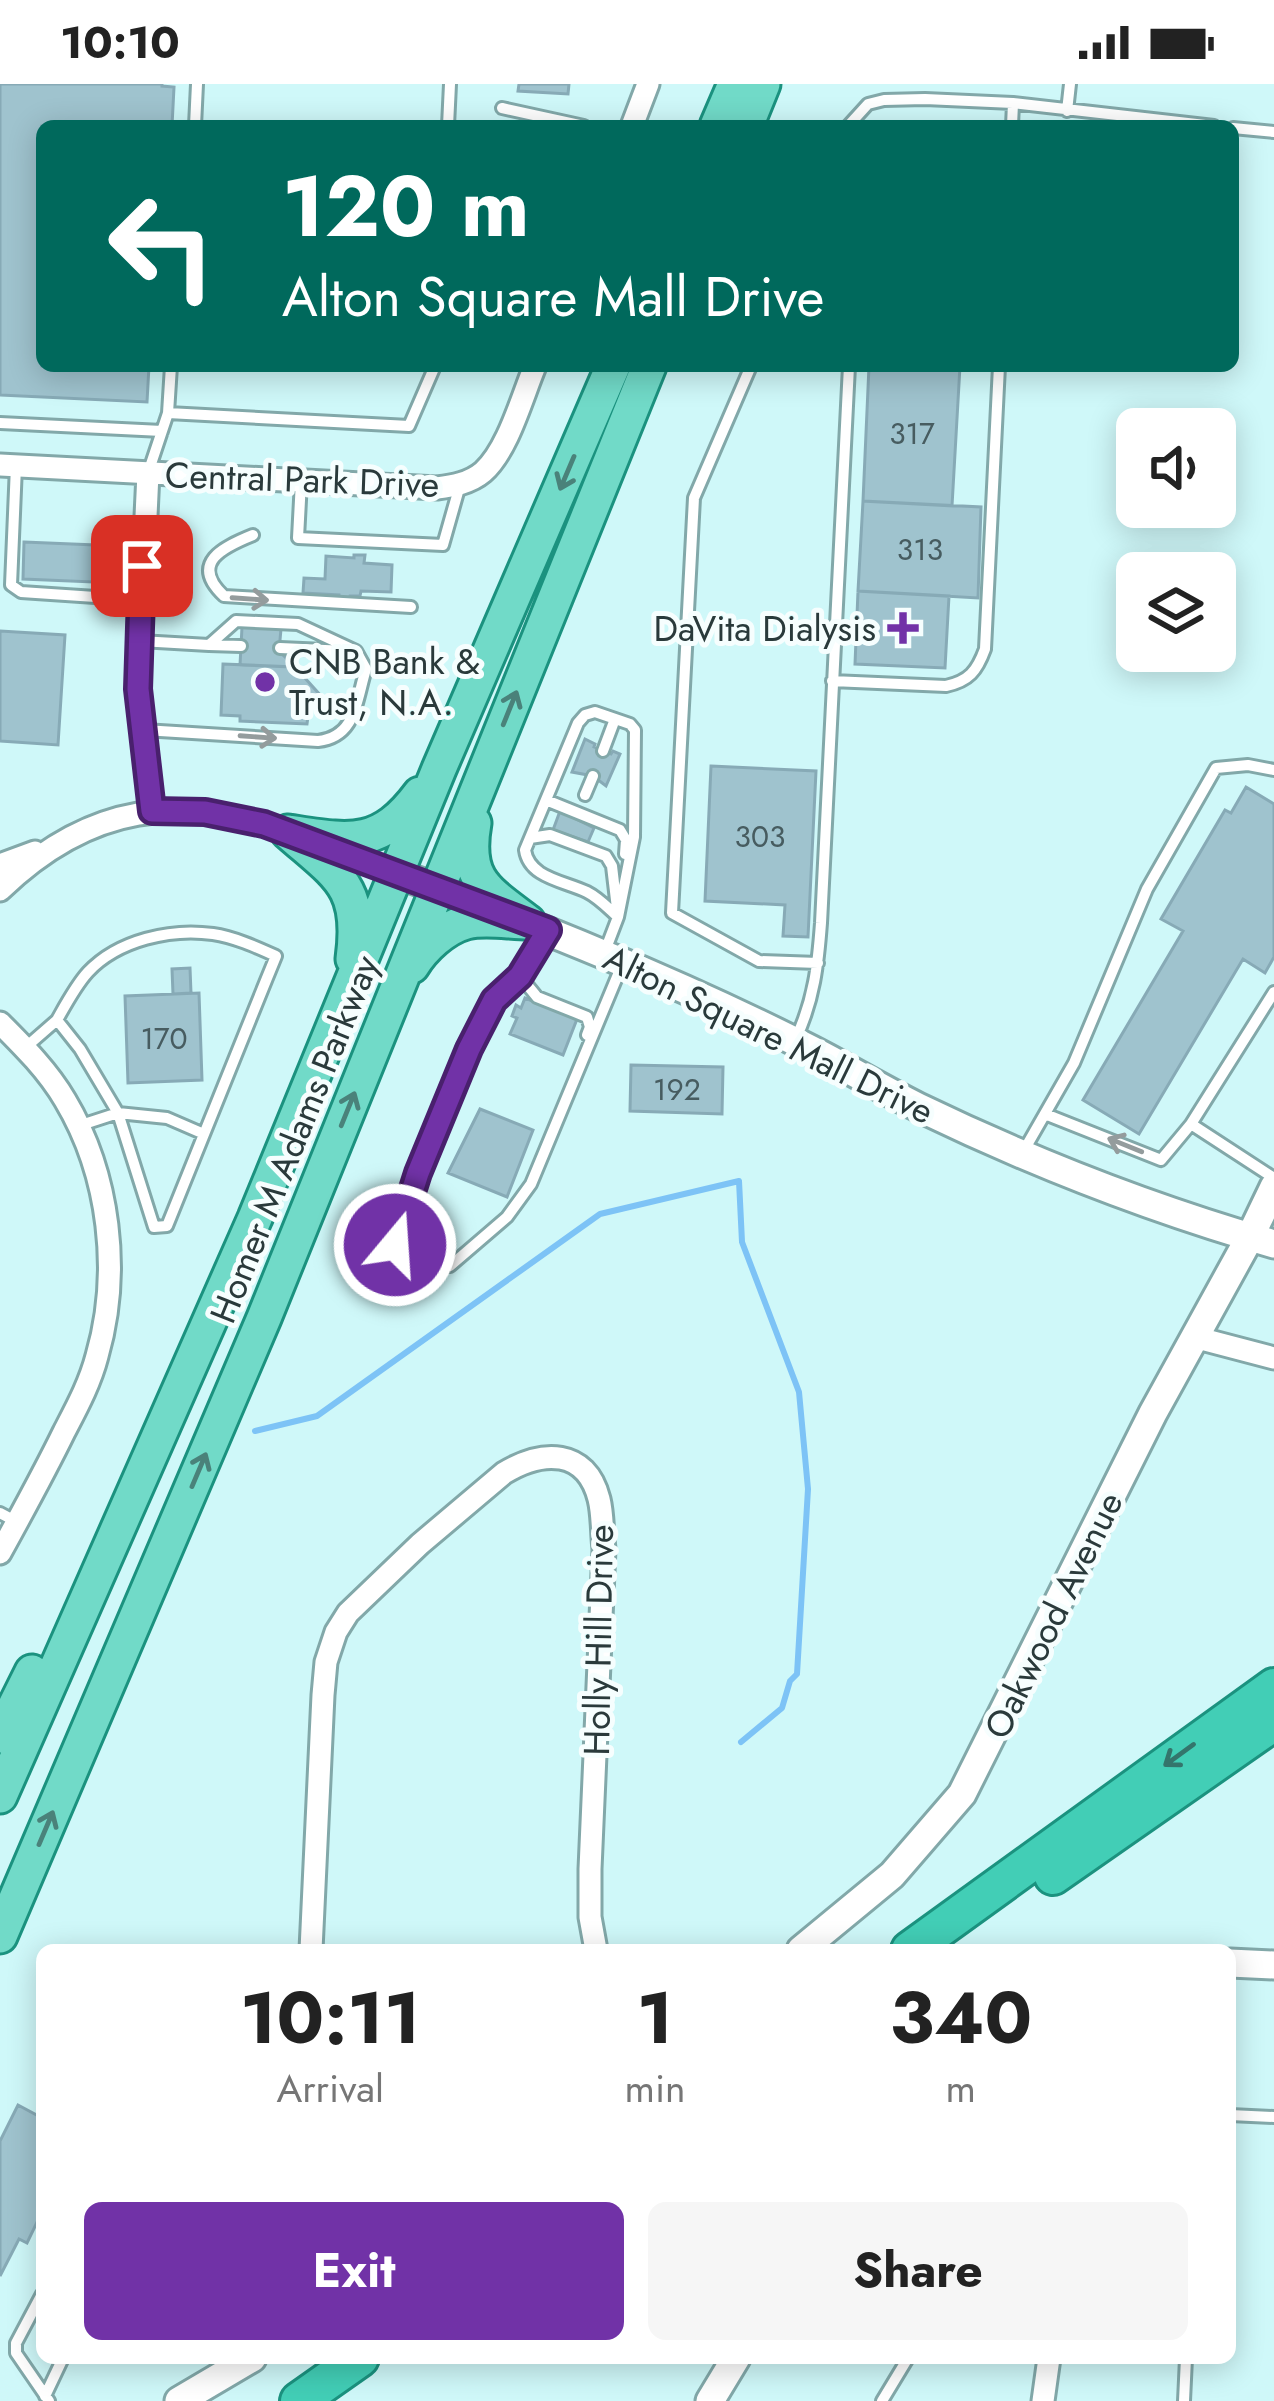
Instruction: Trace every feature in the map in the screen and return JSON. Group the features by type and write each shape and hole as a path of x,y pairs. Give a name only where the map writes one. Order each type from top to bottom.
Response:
{"highway":[{"path":"918,1944 1274,1687"},
{"path":"955,1944 1274,1722"},
{"path":"299,2401 351,2364"}],"main road":[{"path":"720,120 735,84"},
{"path":"748,120 763,84"},
{"name":"Homer M Adams Parkway","path":"0,1796 255,1218 439,769 611,372"},
{"name":"Homer M Adams Parkway","path":"0,1936 264,1318 647,372"},
{"path":"288,832 364,839 385,830 410,807 439,769"},
{"path":"482,777 470,862 495,897 538,926"},
{"path":"288,832 331,870 351,897 356,938 348,991"},
{"path":"390,1004 420,953 466,922 538,926"},
{"path":"0,1736 110,1522 255,1218"}],"street":[{"path":"634,120 648,84"},
{"name":"Central Park Drive","path":"8,465 301,482 460,485 481,473 499,452 532,372"},
{"path":"148,473 138,641 141,730 152,811"},
{"name":"Alton Square Mall Drive","path":"0,890 52,846 118,818 152,811 235,816 538,926 794,1041 1021,1154 1262,1241"},
{"path":"0,865 52,846"},
{"path":"0,1023 59,1090 78,1126 97,1179 110,1240 111,1273 107,1313 85,1391 8,1518 0,1553"},
{"name":"Oakwood Avenue","path":"808,1944 892,1875 962,1794 1194,1337 1262,1241 1274,1182"},
{"path":"1194,1337 1274,1358"},
{"name":"Holly Hill Drive","path":"311,1944 323,1695 326,1662 336,1632 369,1590 504,1473 548,1456 575,1462 588,1474 601,1506 604,1549 590,1869 595,1944"},
{"path":"1236,1963 1274,1965"},
{"path":"179,2401 242,2364"},
{"path":"710,2401 732,2364"},
{"path":"1043,2401 1047,2364"}],"lane":[{"path":"195,120 197,84"},
{"path":"448,120 450,84"},
{"path":"1067,111 1070,84"},
{"path":"853,120 868,104 925,99 1155,120"},
{"path":"1012,120 1013,104"},
{"path":"502,108 557,120"},
{"path":"1239,129 1274,132"},
{"path":"148,473 168,413 171,372"},
{"path":"168,413 409,426 432,372"},
{"path":"748,372 694,498 672,913 759,961 818,963"},
{"path":"794,1041 808,1012 818,963 848,372"},
{"path":"832,681 946,686 961,683 979,665 985,649 999,372"},
{"path":"0,423 162,431"},
{"path":"8,465 11,585 21,592 140,600"},
{"path":"301,482 298,538 443,545 460,485"},
{"path":"253,536 220,549 211,560 214,587 224,596 412,607"},
{"path":"141,730 318,741 335,739 347,728 366,669 356,652 298,624 236,621 209,645"},
{"path":"138,641 241,646"},
{"path":"280,648 356,652"},
{"path":"538,926 520,976 494,1000 469,1049 418,1173 395,1245 450,1266 507,1217 531,1184 577,1073 613,958 634,837 635,741 630,724 595,712 578,723 525,850 534,870 589,893 618,916"},
{"path":"602,751 615,719"},
{"path":"1021,1154 1074,1064 1148,889 1216,768 1248,765 1274,770"},
{"path":"585,795 593,776"},
{"path":"546,800 620,830 626,841 622,893"},
{"path":"530,838 550,835 606,856 612,866 618,916"},
{"path":"25,1048 57,1020 88,972 116,950 148,938 214,934 276,956 167,1226 154,1228 118,1113 80,1048 57,1020"},
{"path":"520,976 537,997 586,1018 590,1027 577,1073"},
{"path":"1045,1114 1161,1160 1191,1124 1274,992"},
{"path":"78,1126 118,1113 166,1118 204,1134"},
{"path":"1191,1124 1274,1182"},
{"path":"1236,2115 1274,2117"},
{"path":"36,2305 16,2343 16,2353 47,2398"},
{"path":"47,2398 61,2364"},
{"path":"882,2401 904,2364"},
{"path":"1184,2401 1186,2364"}],"building":[{"path":"0,84 174,87 172,120 36,120 36,372 149,372 147,402 0,395"},
{"path":"519,84 569,84 568,94 518,91"},
{"path":"869,372 960,372 952,506 863,501"},
{"path":"863,501 981,507 978,598 858,591"},
{"path":"24,542 95,545 93,582 23,579"},
{"path":"365,555 364,563 392,565 391,592 361,591 360,596 349,599 303,593 304,578 325,579 326,556"},
{"path":"858,591 949,596 945,668 855,664"},
{"path":"242,627 281,629 279,651 295,667 240,665"},
{"path":"0,631 65,635 58,745 0,741"},
{"name":"CNB Bank & Trust, N.A.","path":"223,664 295,667 322,697 309,709 307,724 240,721 240,716 221,715"},
{"path":"585,739 594,747 620,754 606,786 593,776 572,772"},
{"path":"711,766 816,771 808,937 783,936 785,905 705,901"},
{"path":"1246,787 1274,804 1274,957 1265,973 1243,959 1139,1134 1083,1100 1183,931 1161,919 1225,810 1231,813"},
{"path":"560,811 594,828 588,842 553,830"},
{"path":"190,968 191,993 173,994 172,969"},
{"path":"199,993 202,1080 128,1083 125,996"},
{"path":"525,998 577,1019 563,1055 510,1034 517,1018 512,1016 516,1005 521,1008"},
{"path":"631,1065 723,1067 722,1114 630,1111"},
{"path":"480,1109 533,1130 507,1197 448,1173"},
{"path":"18,2105 36,2115 36,2224 27,2243 19,2239 0,2276 0,2141"}],"waterway":[{"path":"255,1431 317,1416 600,1214 739,1181 742,1242 799,1392 808,1489 797,1674 782,1708 741,1742"}],"place":[{"name":"DaVita Dialysis","path":"903,628"},
{"name":"CNB Bank & Trust, N.A.","path":"265,682"}],"route":[{"path":"142,566 138,689 152,811 205,812 264,824 548,930 520,976 494,1000 469,1049 418,1173 395,1245"}]}
